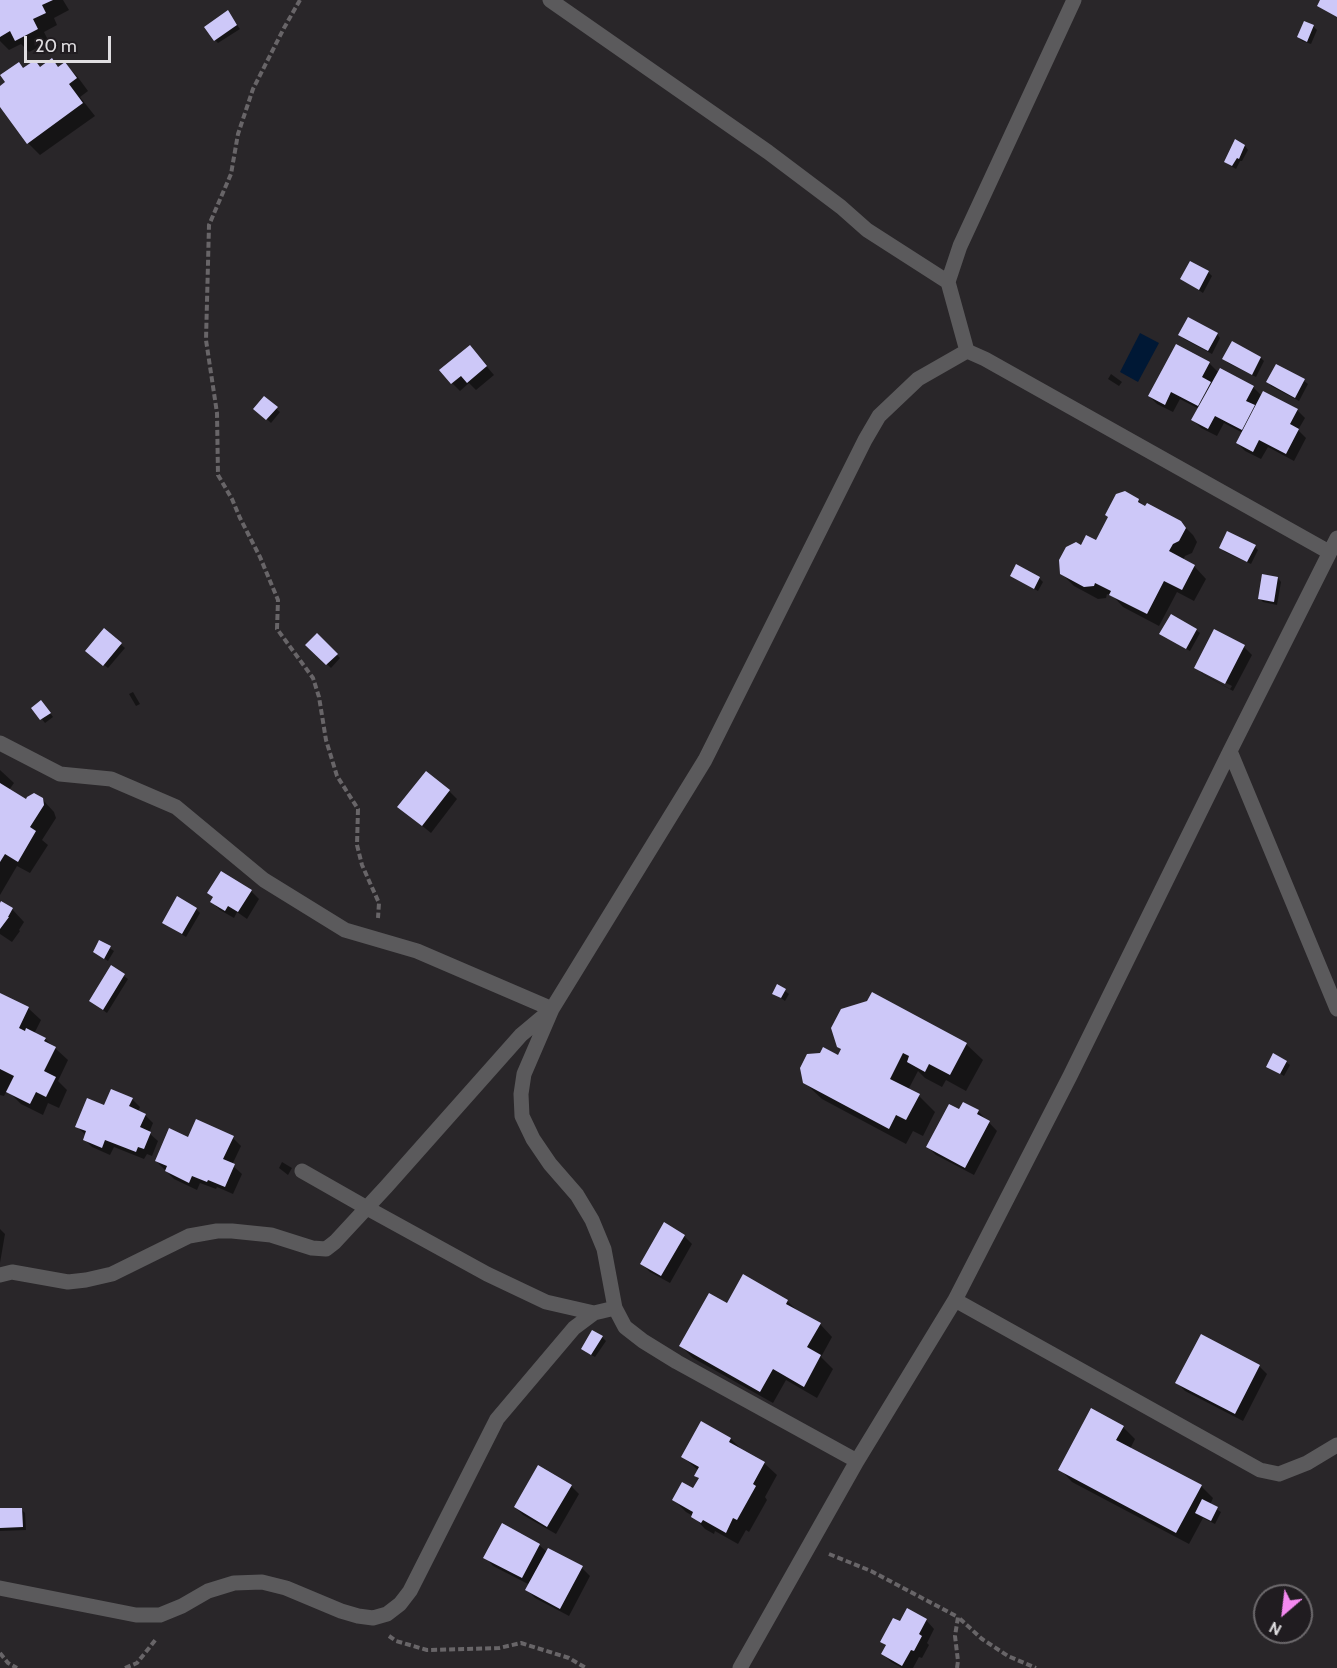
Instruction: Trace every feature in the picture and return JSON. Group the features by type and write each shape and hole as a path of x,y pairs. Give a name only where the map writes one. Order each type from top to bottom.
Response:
{"street":[{"path":"550,0 768,152 841,207 867,230 948,282"},
{"path":"967,351 948,282 960,246 1074,0"},
{"path":"967,351 1329,552"},
{"path":"857,1461 677,1362 643,1341 626,1327 615,1308 604,1249 592,1220 577,1195 550,1164 533,1139 522,1116 521,1094 524,1074 552,1009 705,760 879,416 918,379 967,351"},
{"path":"740,1668 857,1461 955,1300 1075,1066 1337,538"},
{"path":"0,743 60,774 111,779 176,807 264,880 345,930 417,951 552,1009"},
{"path":"1230,751 1337,1009"},
{"path":"0,1275 12,1272 68,1282 86,1280 112,1274 189,1236 217,1231 271,1235 312,1248 326,1249 336,1242 367,1208 521,1035 552,1009"},
{"path":"302,1171 487,1274 526,1293 546,1302 594,1313"},
{"path":"955,1300 1260,1470 1279,1474 1307,1463 1337,1445"},
{"path":"0,1588 136,1615 160,1615 217,1588 234,1583 262,1582 286,1588 358,1616 373,1618 387,1614 400,1604 410,1591 497,1419 574,1328 594,1313 615,1308"}],"path":[{"path":"300,0 254,89 238,134 231,174 208,225 207,340 217,413 218,475 260,557 278,600 277,629 313,678 337,776 358,809 357,845 362,865 379,903 377,939"},
{"path":"809,1546 871,1571 958,1617 982,1639 1008,1656 1036,1668"},
{"path":"358,1616 396,1641 427,1650 498,1648 521,1643 569,1658 586,1668"},
{"path":"957,1668 955,1636 958,1617"},
{"path":"0,1653 8,1663 17,1668"}],"water":[{"path":"1140,333 1159,343 1138,382 1120,372"}],"building":[{"path":"0,0 53,0 42,5 46,13 33,19 38,29 15,41 10,31 0,37"},
{"path":"1320,0 1337,0 1337,17 1317,6"},
{"path":"228,10 237,25 214,41 204,27"},
{"path":"1304,21 1314,25 1307,42 1297,37"},
{"path":"52,58 58,67 65,62 77,78 69,84 83,103 27,144 0,107 0,86 5,82 0,75 19,62 23,68 35,60 40,67"},
{"path":"1235,139 1245,145 1239,159 1237,158 1232,166 1224,162"},
{"path":"1190,261 1209,271 1199,290 1180,279"},
{"path":"1188,317 1218,333 1208,351 1178,335"},
{"path":"1232,341 1261,357 1252,375 1222,359"},
{"path":"1176,344 1210,362 1202,377 1211,382 1198,406 1171,392 1165,405 1148,396"},
{"path":"470,345 487,366 467,383 461,376 451,384 439,370"},
{"path":"1276,364 1305,379 1295,398 1266,382"},
{"path":"1220,368 1254,386 1246,401 1255,405 1242,430 1215,416 1208,429 1191,420"},
{"path":"1263,391 1298,409 1290,424 1299,429 1286,454 1259,440 1253,452 1236,443"},
{"path":"264,396 278,407 266,420 253,409"},
{"path":"1125,491 1139,499 1138,502 1145,506 1147,503 1181,521 1186,528 1179,541 1173,544 1169,551 1195,565 1182,590 1164,581 1147,614 1109,595 1111,591 1095,583 1094,586 1084,587 1060,574 1059,560 1066,547 1076,542 1081,545 1086,535 1096,540 1108,517 1105,515 1116,494"},
{"path":"1227,531 1256,545 1247,562 1219,548"},
{"path":"1016,564 1040,577 1034,589 1010,576"},
{"path":"1262,574 1278,577 1274,602 1258,599"},
{"path":"1171,614 1197,629 1186,649 1159,634"},
{"path":"104,628 122,643 103,666 85,651"},
{"path":"1214,629 1245,645 1225,684 1194,668"},
{"path":"317,633 338,654 326,665 305,645"},
{"path":"41,700 51,713 40,720 31,708"},
{"path":"426,771 450,790 422,826 397,807"},
{"path":"0,783 26,799 34,793 43,798 44,805 30,827 36,831 18,862 5,854 0,862"},
{"path":"221,871 252,890 238,912 228,906 225,911 210,902 213,897 207,893"},
{"path":"177,896 197,908 182,934 162,923"},
{"path":"1,901 13,908 0,929 0,903"},
{"path":"99,940 111,946 104,959 93,952"},
{"path":"111,965 125,974 103,1010 89,1001"},
{"path":"777,984 786,989 781,998 772,994"},
{"path":"872,992 967,1043 950,1075 929,1064 925,1072 907,1062 909,1056 903,1053 890,1079 920,1094 906,1120 896,1115 889,1129 803,1083 800,1068 807,1054 820,1053 823,1047 838,1055 841,1049 837,1047 831,1028 841,1009 867,1001"},
{"path":"0,993 29,1007 19,1028 25,1031 26,1028 46,1038 44,1041 56,1047 44,1071 56,1077 46,1097 36,1092 30,1104 6,1092 14,1076 0,1069"},
{"path":"1273,1053 1287,1061 1280,1074 1266,1067"},
{"path":"111,1089 133,1098 129,1106 146,1114 140,1127 151,1132 144,1149 138,1147 136,1152 105,1140 102,1148 83,1140 86,1131 75,1127 87,1098 104,1105"},
{"path":"963,1102 979,1110 977,1114 990,1121 965,1168 926,1147 949,1104 959,1109"},
{"path":"196,1119 234,1136 223,1159 235,1164 225,1187 192,1176 189,1183 165,1171 167,1166 155,1161 169,1128 188,1137"},
{"path":"664,1222 685,1235 661,1276 640,1264"},
{"path":"743,1274 788,1300 786,1304 821,1323 807,1347 821,1355 804,1387 773,1369 760,1392 679,1346 709,1293 727,1303"},
{"path":"592,1330 603,1336 591,1355 581,1349"},
{"path":"1201,1334 1260,1365 1235,1414 1175,1383"},
{"path":"1091,1408 1124,1426 1116,1440 1202,1485 1176,1533 1058,1470"},
{"path":"701,1421 731,1438 729,1442 765,1462 753,1484 756,1486 737,1520 733,1518 726,1533 703,1520 701,1523 691,1517 693,1512 672,1500 682,1482 693,1488 699,1478 694,1476 699,1467 681,1457"},
{"path":"538,1465 572,1485 547,1527 514,1507"},
{"path":"1202,1499 1218,1507 1211,1521 1195,1513"},
{"path":"0,1508 22,1508 23,1527 0,1528"},
{"path":"502,1523 540,1544 522,1578 483,1558"},
{"path":"548,1548 583,1566 560,1609 525,1590"},
{"path":"907,1608 927,1619 919,1634 922,1636 902,1666 881,1654 886,1645 880,1642 893,1618 900,1621"}]}
